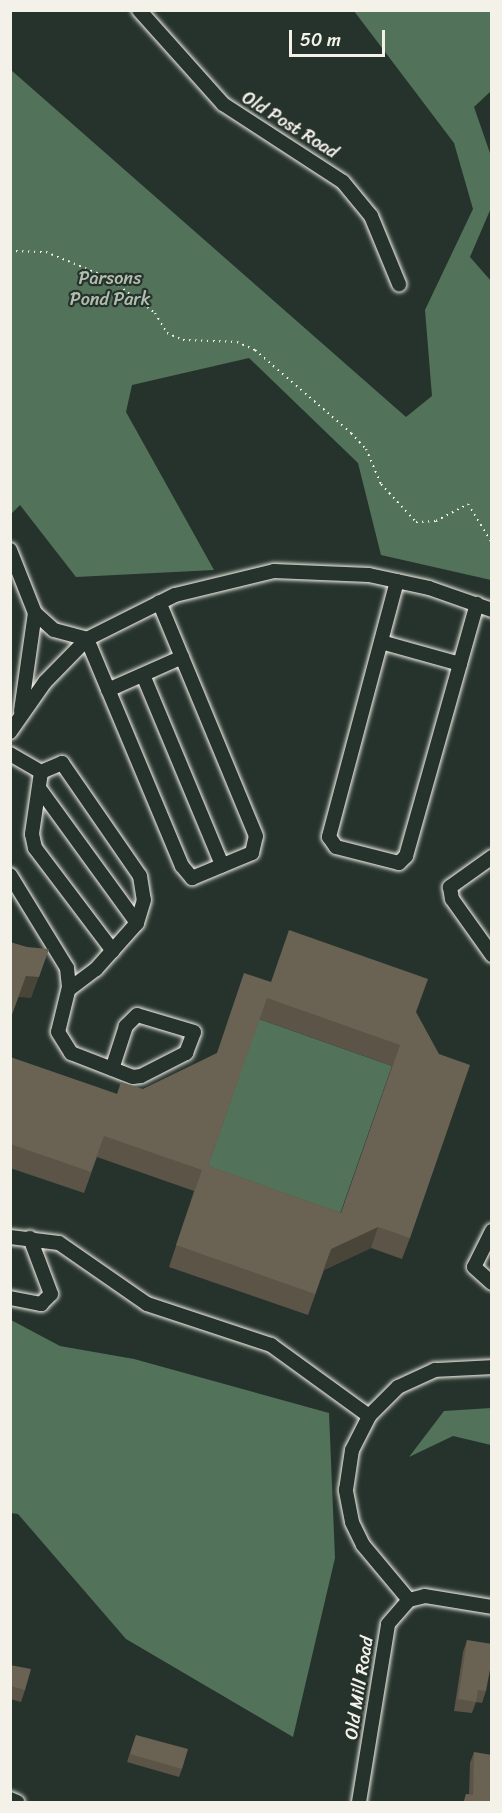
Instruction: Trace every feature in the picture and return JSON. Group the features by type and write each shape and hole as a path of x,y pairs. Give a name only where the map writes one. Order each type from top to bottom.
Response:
{"street":[{"name":"Old Post Road","path":"139,10 223,104 344,182 371,216 399,284"},
{"path":"10,550 35,613 54,630 87,639"},
{"path":"10,732 18,719 87,639 159,602 211,583 274,571 337,571 397,581 492,610"},
{"path":"397,581 329,837 336,846 399,863 406,856 477,604"},
{"path":"87,639 182,866 192,878 252,853 256,836 159,602"},
{"path":"18,719 35,613"},
{"path":"381,642 460,664"},
{"path":"108,690 182,657"},
{"path":"143,675 222,865"},
{"path":"10,754 41,772"},
{"path":"41,772 62,763 140,876 144,900 137,923 113,951 69,989"},
{"path":"41,772 35,848 113,951"},
{"path":"39,788 137,923"},
{"path":"492,857 450,888 452,899 492,955"},
{"path":"10,875 60,952 69,989 58,1032 64,1045 80,1059 112,1069 141,1076 186,1053 194,1032 137,1016 126,1026 112,1069"},
{"path":"491,1235 474,1267 492,1283"},
{"path":"10,1237 30,1238 74,1250 147,1304 271,1345 369,1416"},
{"path":"10,1298 41,1304 51,1294 30,1238"},
{"path":"492,1367 454,1366 417,1377 369,1416 352,1450 348,1507 363,1545 409,1600 445,1596 492,1607"},
{"name":"Old Mill Road","path":"359,1803 388,1624 409,1600"},
{"path":"10,1799 17,1803"}],"path":[{"path":"10,251 46,252 110,278 155,312 167,333 183,340 237,342 255,350 351,433 366,449 381,483 416,522 436,521 468,504 492,543"}],"green space":[{"name":"Parsons Pond Park","path":"354,11 491,11 491,91 474,107 491,156 491,208 470,257 491,281 491,580 381,555 358,463 249,358 132,385 126,412 214,570 76,577 20,505 11,514 11,70 406,417 432,396 425,310 473,209 454,143"},
{"path":"259,1019 392,1066 333,1234 200,1187"},
{"path":"11,1320 60,1346 134,1359 329,1413 335,1558 293,1737 126,1639 18,1514 11,1513"},
{"path":"491,1408 491,1445 453,1436 409,1457 444,1411"}],"building":[{"path":"289,930 428,979 416,1012 439,1054 470,1065 410,1238 378,1227 331,1249 315,1294 176,1245 202,1170 104,1136 91,1172 10,1144 10,1057 117,1094 121,1082 143,1089 217,1053 244,973 271,982","holes":["267,998 400,1045 341,1213 208,1166"]},
{"path":"10,942 27,947 49,949 39,977 26,976 10,1020"},
{"path":"467,1640 492,1644 492,1659 486,1691 478,1690 476,1702 458,1699"},
{"path":"10,1665 31,1669 25,1690 10,1686"},
{"path":"136,1735 188,1749 182,1769 130,1754"},
{"path":"474,1752 492,1755 492,1803 464,1803 466,1794 473,1795"}]}
